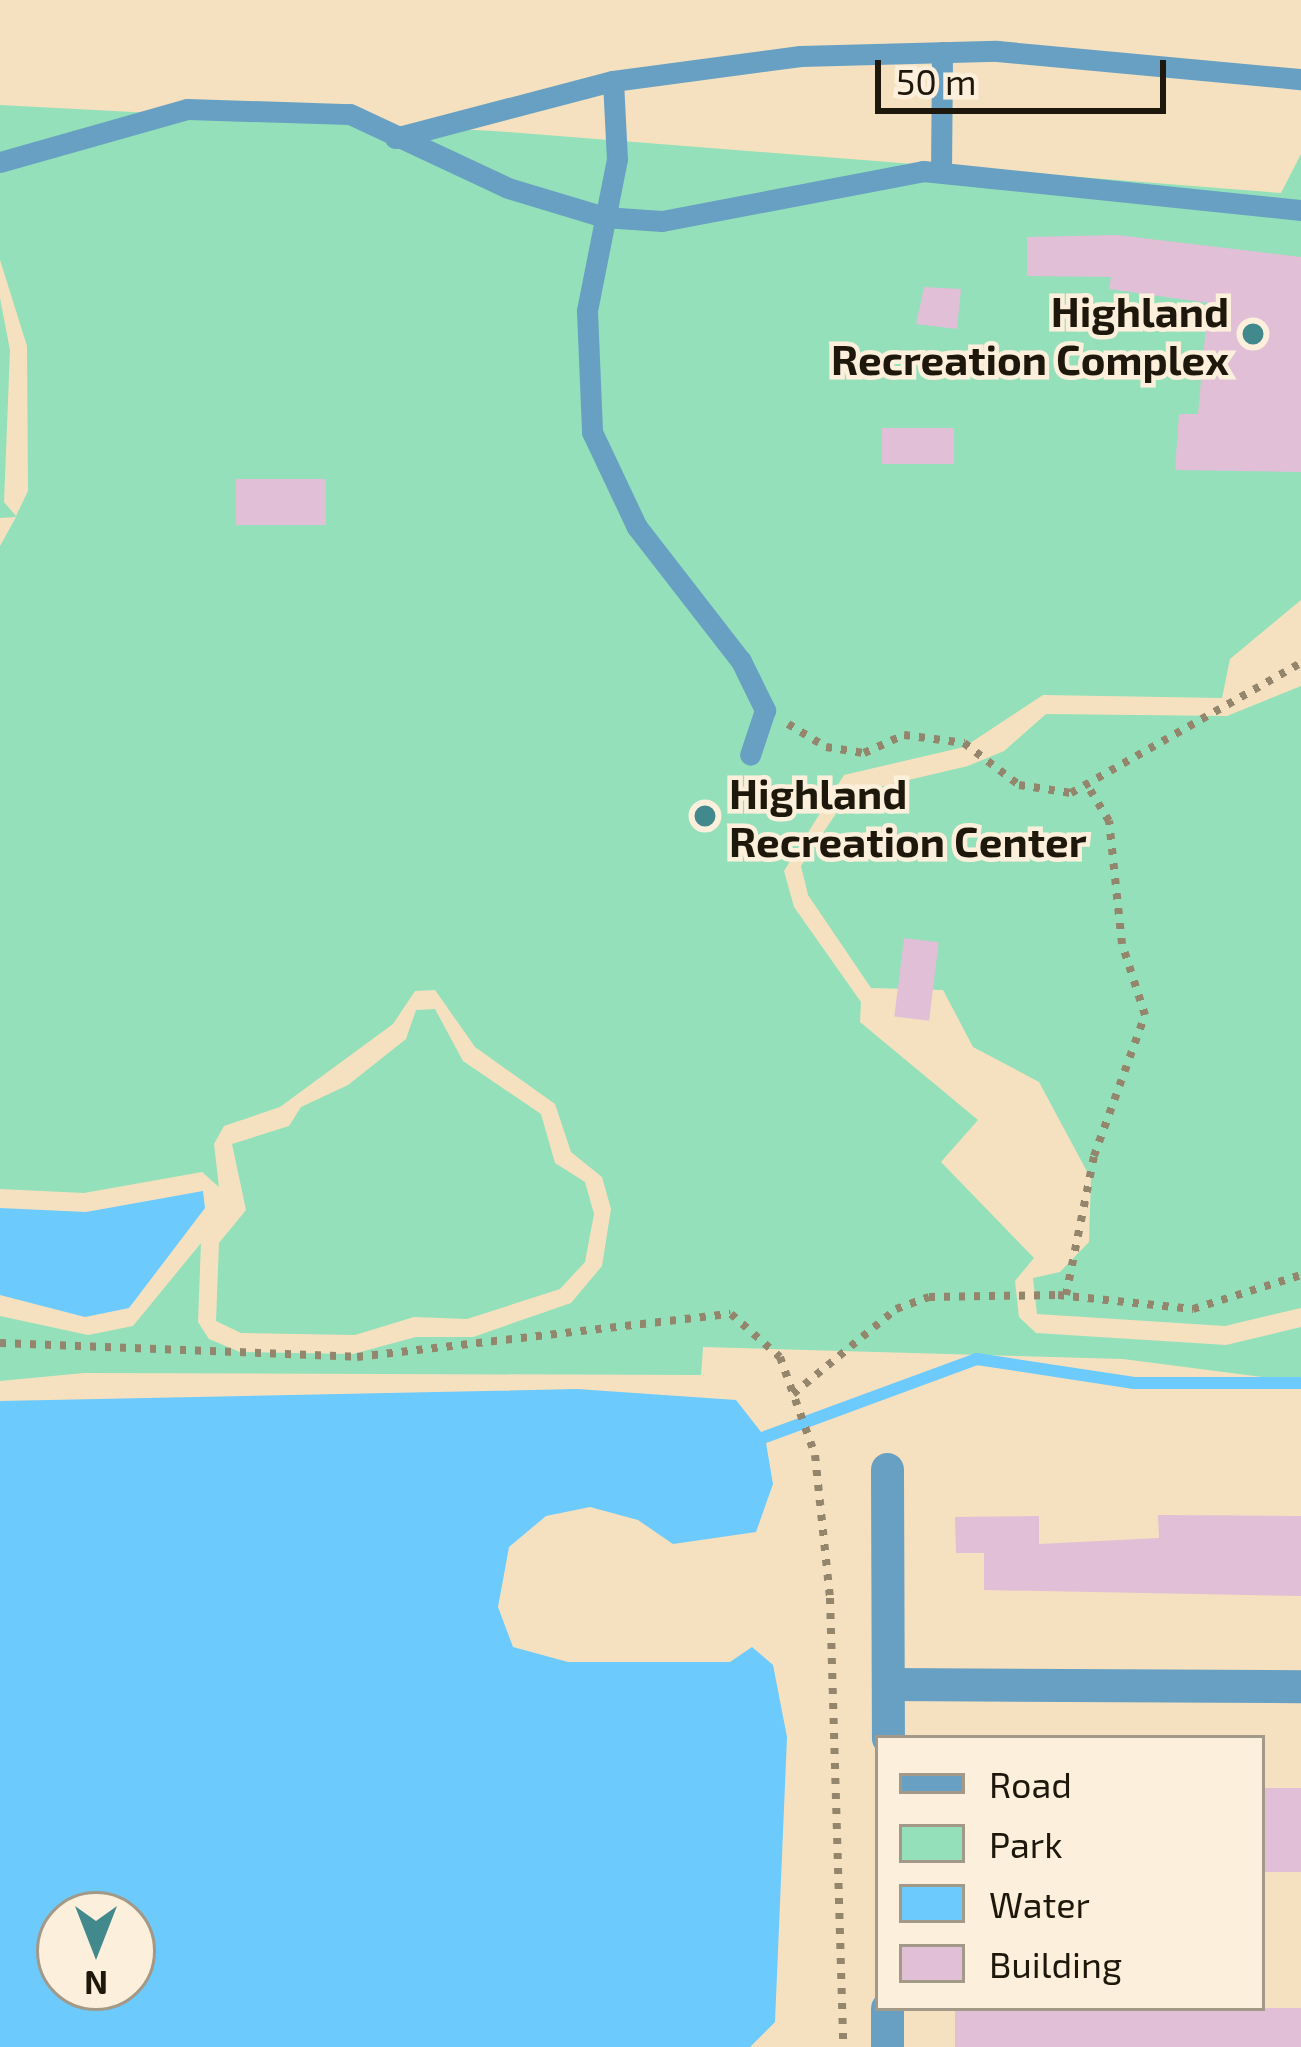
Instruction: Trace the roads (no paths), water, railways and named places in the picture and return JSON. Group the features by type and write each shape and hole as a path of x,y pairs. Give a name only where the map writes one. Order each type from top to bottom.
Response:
{"street":[{"path":"887,1469 888,1735"},
{"path":"888,1684 1301,1686"},
{"path":"887,2011 887,2047"}],"lane":[{"path":"394,138 613,81 800,56 942,52 1113,57 1301,79"},
{"path":"941,172 942,52"},
{"path":"613,81 617,159 587,311 592,432 637,527 741,662 765,710 750,755"},
{"path":"0,162 187,109 350,114 394,138 604,217 662,220 941,172 1301,210"}],"water":[{"path":"203,1191 205,1208 129,1308 85,1317 0,1295 0,1208 86,1212"},
{"path":"577,1389 736,1400 765,1437 773,1484 756,1532 673,1544 638,1520 590,1507 546,1516 509,1547 498,1607 513,1647 568,1662 730,1662 752,1647 773,1665 787,1737 775,2022 750,2047 0,2047 0,1401"}],"waterway":[{"path":"765,1437 977,1359 1134,1383 1301,1383"}],"place":[{"name":"Highland Recreation Complex","path":"1253,334"},
{"name":"Highland Recreation Center","path":"705,816"}]}
